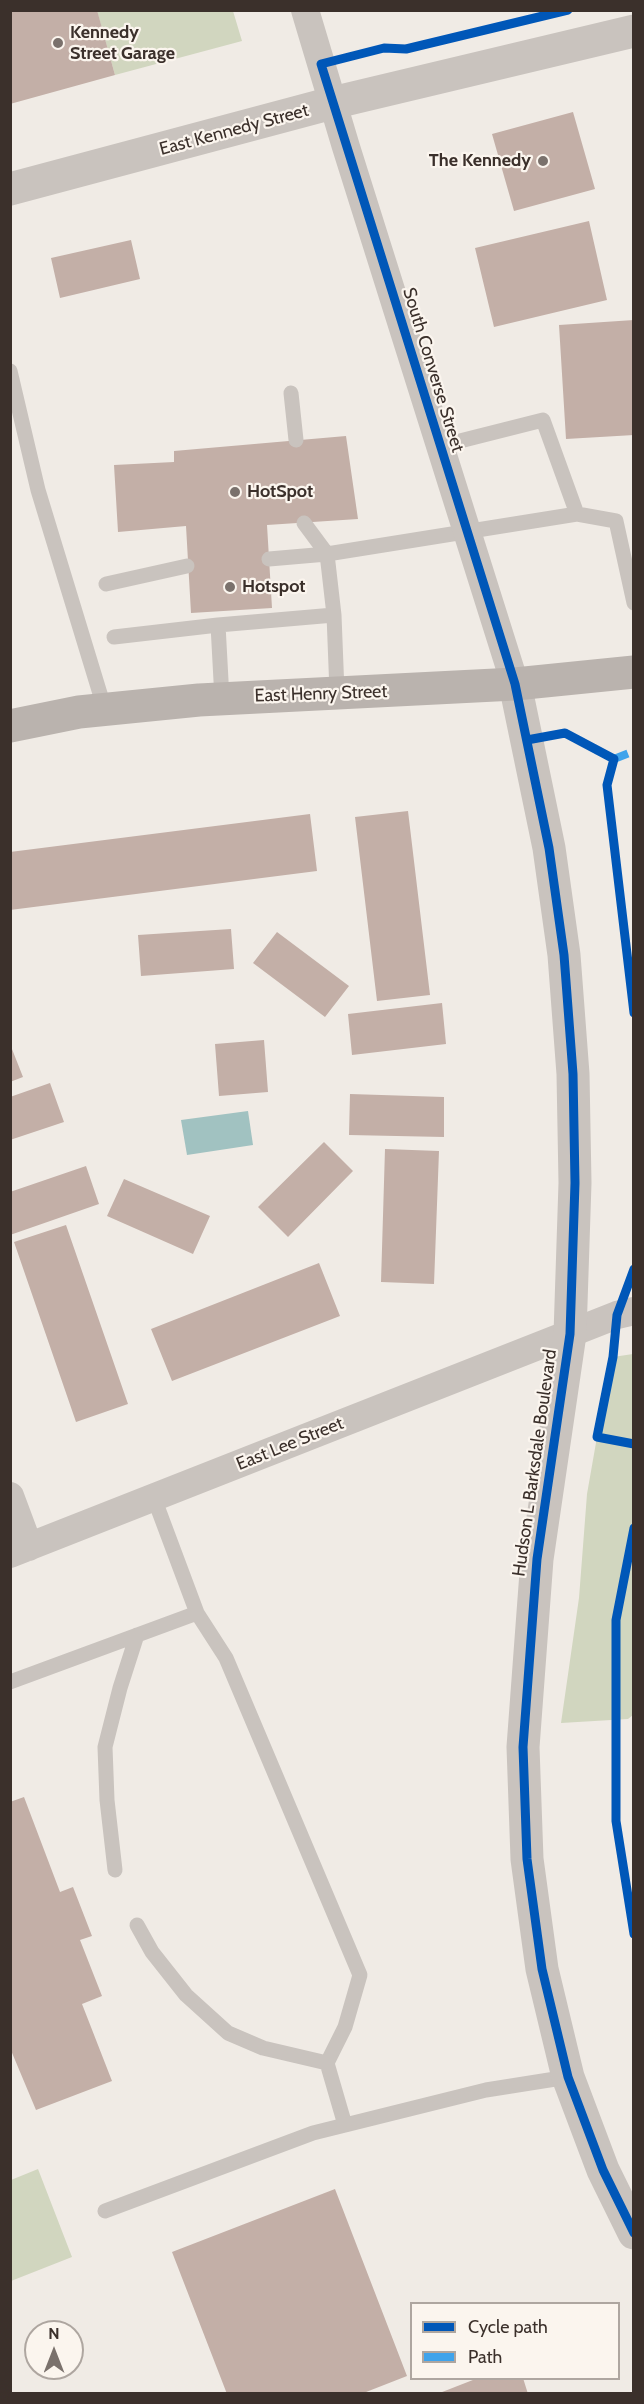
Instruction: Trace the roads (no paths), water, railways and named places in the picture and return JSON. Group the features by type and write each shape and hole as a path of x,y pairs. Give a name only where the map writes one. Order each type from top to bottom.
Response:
{"main road":[{"name":"East Henry Street","path":"10,726 80,712 222,699 515,684 633,672"}],"street":[{"name":"South Converse Street","path":"305,10 332,103 515,684"},
{"name":"East Kennedy Street","path":"10,189 332,103 633,31"},
{"name":"Hudson L Barksdale Boulevard","path":"515,684 549,848 564,956 573,1074 574,1161 570,1334 537,1559 523,1747 527,1858 542,1969 568,2077 603,2170 633,2234"},
{"path":"570,1334 633,1311"},
{"name":"East Lee Street","path":"20,1550 570,1334"},
{"path":"10,1496 20,1550"}],"lane":[{"path":"10,371 38,490 105,710"},
{"path":"291,393 296,440"},
{"path":"440,446 543,420 577,514"},
{"path":"269,559 327,554 577,514 616,521 633,603"},
{"path":"304,523 327,554 334,615 337,692"},
{"path":"106,584 187,566"},
{"path":"114,637 334,615"},
{"path":"218,625 222,699"},
{"path":"154,1498 197,1613 226,1659 360,1975 345,2027 327,2063 345,2125"},
{"path":"10,1682 197,1613"},
{"path":"114,1869 105,1747 137,1635"},
{"path":"137,1925 152,1952 186,1995 228,2032 263,2048 327,2063"},
{"path":"105,2211 313,2133 486,2090 568,2077"}],"water":[{"path":"248,1111 253,1145 187,1155 181,1120"}],"place":[{"name":"Kennedy Street Garage","path":"58,43"},
{"name":"The Kennedy","path":"543,161"},
{"name":"HotSpot","path":"235,492"},
{"name":"Hotspot","path":"230,587"}]}
